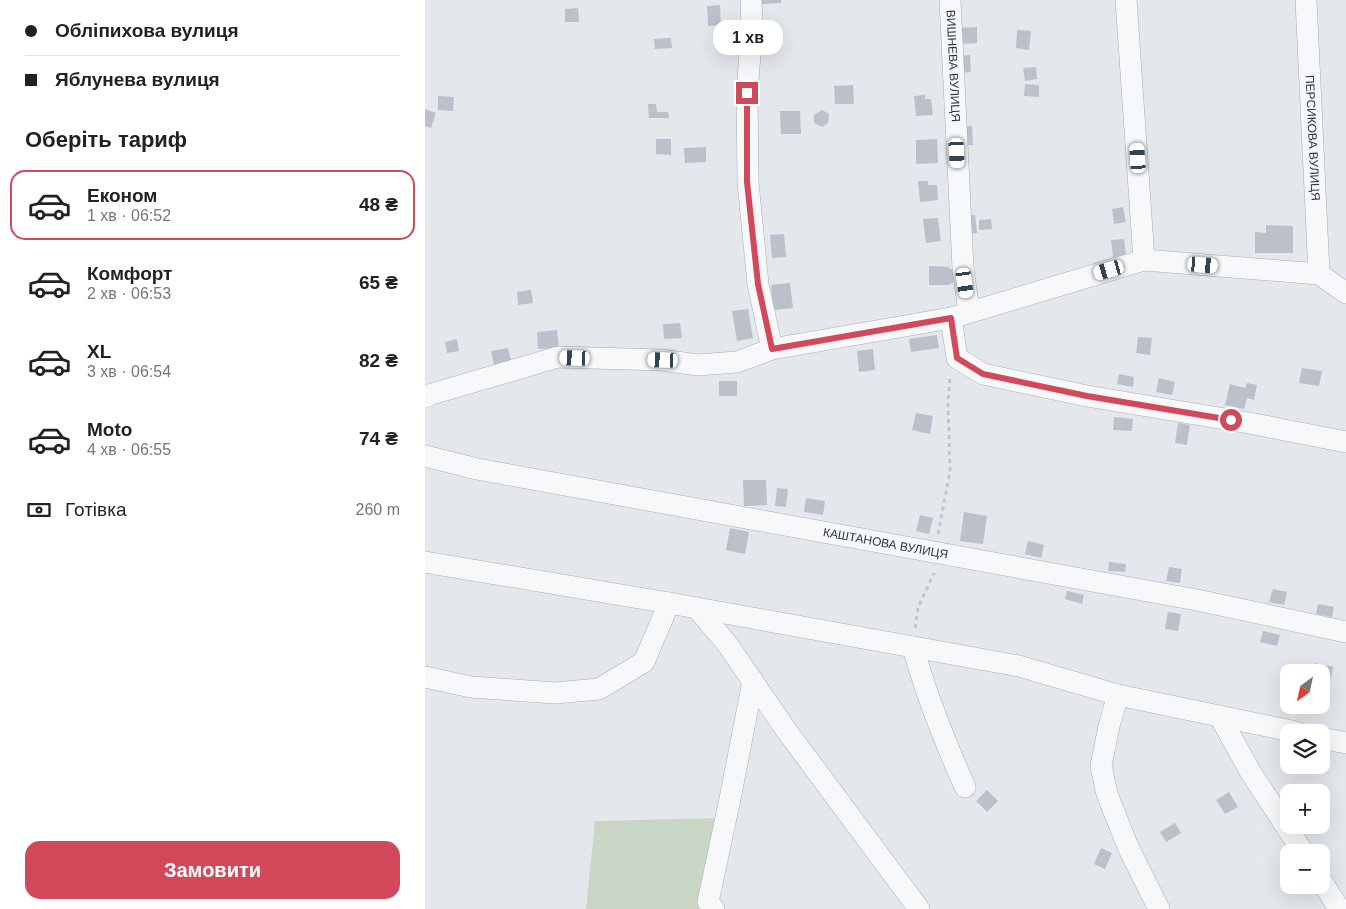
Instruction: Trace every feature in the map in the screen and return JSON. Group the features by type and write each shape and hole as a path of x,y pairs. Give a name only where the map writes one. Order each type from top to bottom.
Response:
{"street":[{"path":"751,0 747,93 747,182 758,284 772,349"},
{"name":"ВИШНЕВА ВУЛИЦЯ","path":"950,0 963,268 957,358"},
{"path":"1126,0 1144,260"},
{"name":"ПЕРСИКОВА ВУЛИЦЯ","path":"1306,0 1319,274"},
{"path":"425,397 558,358 663,360 697,365 737,362 772,349 960,315 1144,260 1319,274 1346,294"},
{"path":"957,358 983,374 1087,396 1249,423 1346,442"},
{"name":"КАШТАНОВА ВУЛИЦЯ","path":"425,456 477,469 1197,600 1346,632"},
{"path":"425,562 669,603 1019,666 1118,695 1280,729"},
{"path":"425,678 471,687 555,693 599,689 644,662 669,603"},
{"path":"697,608 728,646 786,730 919,909"},
{"path":"913,647 948,749 965,787"},
{"path":"714,909 708,902 753,681"},
{"path":"1118,695 1109,726 1101,766 1107,794 1128,847 1159,909"},
{"path":"1220,717 1251,773 1298,844"},
{"path":"1330,740 1346,743"},
{"path":"1330,894 1339,909"}],"path":[{"path":"913,647 918,608 934,573 935,551 950,471 949,378 957,358"}],"green space":[{"path":"723,818 710,909 586,909 595,821"}],"building":[{"path":"761,0 781,0 781,3 761,4"},
{"path":"720,5 721,25 708,26 707,6"},
{"path":"578,8 579,22 565,22 565,9"},
{"path":"977,27 977,43 961,44 960,28"},
{"path":"762,29 774,29 775,39 762,39"},
{"path":"1017,30 1031,31 1029,50 1016,48"},
{"path":"671,38 672,48 655,49 654,39"},
{"path":"970,55 971,72 960,73 959,56"},
{"path":"1036,67 1037,79 1025,81 1023,68"},
{"path":"1025,84 1039,85 1039,97 1024,96"},
{"path":"853,85 854,104 835,104 834,86"},
{"path":"925,95 925,99 931,99 933,115 916,116 914,96"},
{"path":"438,96 454,97 453,111 438,110"},
{"path":"648,104 656,104 657,112 668,112 669,118 649,118"},
{"path":"425,109 436,113 431,128 425,126"},
{"path":"822,110 829,114 828,123 822,127 814,123 814,115"},
{"path":"780,111 800,111 801,134 781,134"},
{"path":"972,126 973,145 958,145 957,127"},
{"path":"656,139 671,139 671,155 656,154"},
{"path":"937,139 938,163 916,164 916,140"},
{"path":"706,147 706,162 685,163 684,148"},
{"path":"918,181 928,181 928,185 937,185 938,200 920,202"},
{"path":"1123,207 1126,222 1114,224 1112,209"},
{"path":"975,215 977,233 966,234 964,216"},
{"path":"938,218 941,241 926,243 923,219"},
{"path":"991,219 992,229 979,230 979,220"},
{"path":"1266,225 1293,226 1293,253 1255,253 1255,232 1266,233"},
{"path":"784,234 786,257 772,258 770,235"},
{"path":"1124,239 1126,255 1113,257 1111,240"},
{"path":"929,266 950,267 949,269 953,269 953,283 949,285 929,285"},
{"path":"790,283 793,308 773,310 771,285"},
{"path":"531,290 533,303 518,305 517,292"},
{"path":"748,309 753,338 737,341 732,311"},
{"path":"680,323 682,338 664,339 663,324"},
{"path":"557,330 559,348 538,349 537,332"},
{"path":"937,335 939,348 911,352 909,339"},
{"path":"1138,337 1152,338 1150,355 1136,353"},
{"path":"457,339 459,351 447,353 445,342"},
{"path":"508,348 512,365 495,369 491,351"},
{"path":"873,349 875,370 859,372 857,351"},
{"path":"1302,368 1322,371 1319,386 1299,383"},
{"path":"1119,374 1134,377 1133,387 1117,384"},
{"path":"1159,378 1175,382 1172,395 1156,392"},
{"path":"719,381 737,381 737,396 719,396"},
{"path":"1247,383 1257,385 1254,400 1247,398 1244,409 1225,405 1230,384 1245,388"},
{"path":"916,413 933,416 930,434 912,430"},
{"path":"1114,417 1133,419 1132,431 1113,430"},
{"path":"1178,423 1190,425 1187,445 1175,443"},
{"path":"743,480 766,480 767,505 744,506"},
{"path":"777,488 788,489 786,507 775,506"},
{"path":"806,498 825,501 823,515 804,512"},
{"path":"964,512 987,516 983,544 960,541"},
{"path":"920,515 933,518 929,534 916,531"},
{"path":"730,528 749,532 745,554 726,550"},
{"path":"1028,541 1044,545 1041,558 1025,554"},
{"path":"1109,562 1126,564 1125,572 1108,571"},
{"path":"1169,567 1182,569 1180,583 1166,581"},
{"path":"1273,589 1287,592 1284,605 1269,602"},
{"path":"1067,591 1084,595 1082,604 1065,599"},
{"path":"1318,604 1334,607 1332,617 1316,614"},
{"path":"1168,612 1181,614 1178,631 1165,629"},
{"path":"1263,631 1280,635 1277,646 1260,642"},
{"path":"1330,666 1333,667 1330,678"},
{"path":"987,790 998,801 987,812 976,801"},
{"path":"1229,792 1238,807 1225,814 1216,800"},
{"path":"1175,823 1181,833 1166,842 1160,832"},
{"path":"1101,848 1112,853 1105,869 1094,864"}],"route":[{"path":"747,93 747,182 758,284 772,349 951,318 957,358 983,374 1087,396 1231,420"}]}
